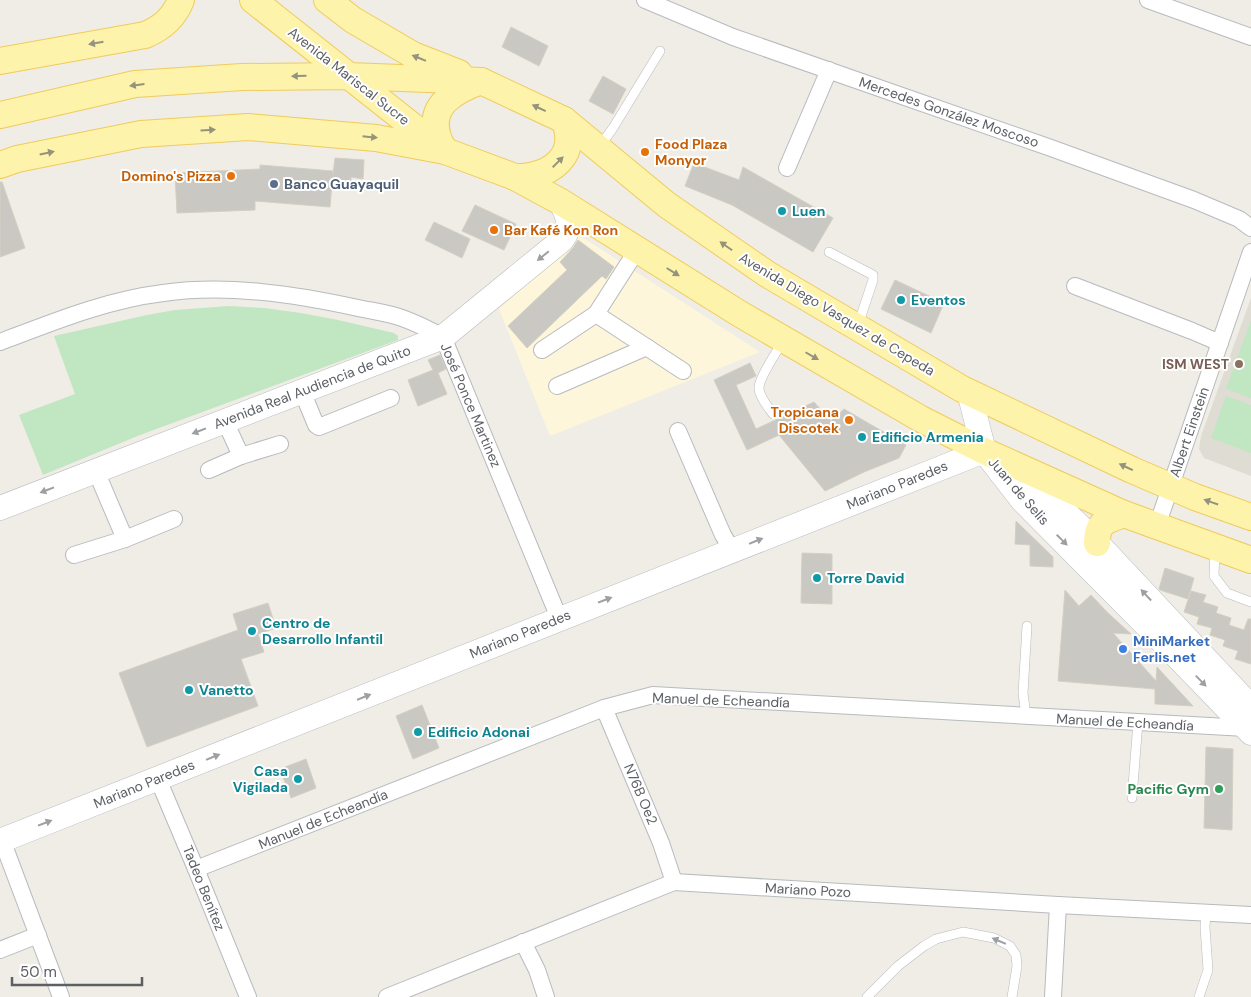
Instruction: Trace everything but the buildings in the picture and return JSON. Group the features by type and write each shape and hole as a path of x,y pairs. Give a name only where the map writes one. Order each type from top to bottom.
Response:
{"main road":[{"path":"0,61 145,35 156,30 170,18 177,10 181,0"},
{"name":"Avenida Mariscal Sucre","path":"253,0 445,152"},
{"path":"327,0 353,20 413,55 481,81"},
{"name":"Avenida Diego Vasquez de Cepeda","path":"0,115 135,84 242,77 348,76 481,81 564,120 667,205 767,274 968,392 1132,470 1195,497 1251,517"},
{"path":"445,152 437,137 435,124 440,106 464,88 481,81"},
{"path":"514,177 534,175 550,170 560,162 569,143 564,120"},
{"path":"0,165 17,159 141,134 248,127 376,138 445,152 514,177 560,202 740,314 922,420 984,451 1124,514 1251,560"},
{"name":"Avenida Real Audiencia de Quito","path":"0,508 443,337 562,240 569,226 568,217 560,202"},
{"path":"968,392 984,451"},
{"name":"Mariano Paredes","path":"1,840 984,451"},
{"name":"Juan de Selis","path":"984,451 1039,487 1097,543 1164,629 1249,723"},
{"name":"Juan de Selis","path":"984,451 1023,501 1164,629"},
{"path":"1097,543 1097,532 1104,522 1124,514"}],"street":[{"name":"Mercedes González Moscoso","path":"645,0 733,37 1052,148 1194,200 1239,219 1251,228"},
{"path":"1148,0 1251,37"},
{"path":"787,168 829,70"},
{"path":"542,350 596,314 637,250"},
{"name":"Albert Einstein","path":"1157,526 1251,252"},
{"path":"1075,286 1220,343"},
{"name":"José Ponce Martinez","path":"0,342 91,308 162,293 199,290 234,290 326,300 400,317 418,324 443,337 560,618"},
{"path":"596,314 683,371"},
{"path":"557,386 647,347"},
{"path":"302,391 316,425 319,427 392,398"},
{"path":"225,421 241,456"},
{"path":"678,431 722,535 732,550"},
{"path":"209,470 241,456 280,444"},
{"path":"96,471 125,538"},
{"path":"74,555 174,520"},
{"name":"Manuel de Echeandía","path":"196,869 604,708 653,695 1138,722 1249,723"},
{"name":"N76B Oe2","path":"604,708 662,843 674,882"},
{"name":"Tadeo Benítez","path":"158,779 248,997"},
{"path":"1,840 62,997"},
{"name":"Mariano Pozo","path":"387,997 674,882 1251,915"},
{"path":"1053,997 1058,905"},
{"path":"0,950 38,935"},
{"path":"523,942 537,970 546,997"}],"lane":[{"path":"598,148 613,128 660,51"},
{"path":"830,252 873,275 857,328"},
{"path":"773,414 759,391 760,383 784,339"},
{"path":"1215,547 1214,576 1227,593 1251,602"},
{"path":"1026,716 1023,693 1027,626"},
{"path":"1132,798 1138,722"},
{"path":"1199,997 1208,970 1205,927 1206,912"},
{"path":"867,997 898,966 924,946 936,939 963,932 994,938 1010,946 1016,954 1017,966 1012,997"}],"shaded area":[{"path":"579,235 760,352 550,436 499,309"},
{"name":"ISM WEST","path":"1251,298 1251,476 1204,458 1199,449 1201,436"}],"green space":[{"path":"229,306 264,308 338,320 394,333 398,336 398,340 140,435 43,475 19,415 75,394 54,336 175,310"},
{"path":"1251,320 1251,398 1226,389"},
{"path":"1226,396 1251,405 1251,453 1211,438"}],"place":[{"name":"Food Plaza Monyor","path":"645,152"},
{"name":"Domino's Pizza","path":"231,176"},
{"name":"Banco Guayaquil","path":"274,184"},
{"name":"Luen","path":"782,211"},
{"name":"Bar Kafé Kon Ron","path":"494,230"},
{"name":"Eventos","path":"901,300"},
{"name":"ISM WEST","path":"1239,364"},
{"name":"Tropicana Discotek","path":"849,420"},
{"name":"Edificio Armenia","path":"862,437"},
{"name":"Torre David","path":"817,578"},
{"name":"Centro de Desarrollo Infantil","path":"252,631"},
{"name":"MiniMarket Ferlis.net","path":"1123,649"},
{"name":"Vanetto","path":"189,690"},
{"name":"Edificio Adonai","path":"418,732"},
{"name":"Casa Vigilada","path":"298,779"},
{"name":"Pacific Gym","path":"1219,789"}]}
